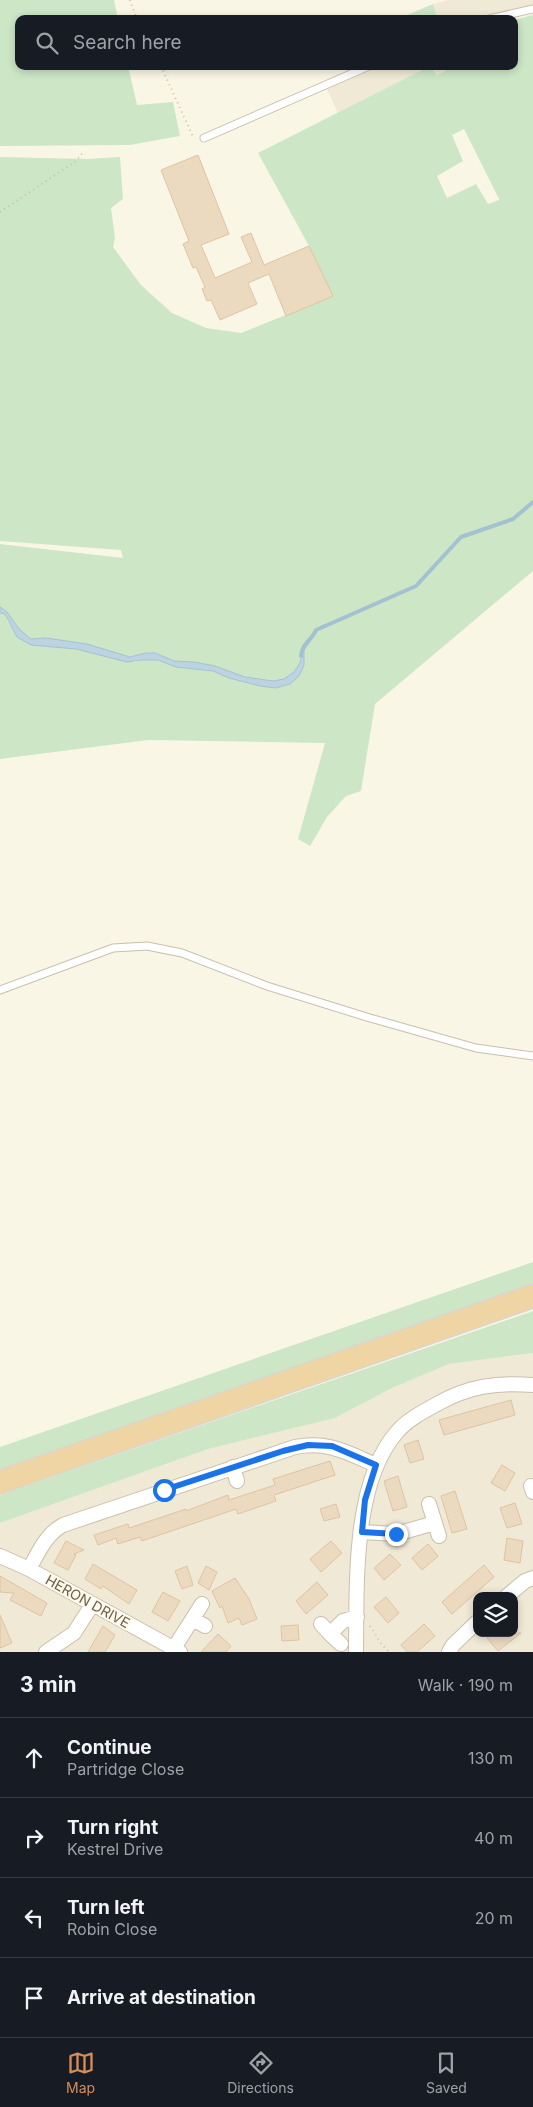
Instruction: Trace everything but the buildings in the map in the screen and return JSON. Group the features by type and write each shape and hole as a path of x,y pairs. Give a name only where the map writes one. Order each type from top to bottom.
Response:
{"highway":[{"path":"0,1482 533,1296"}],"street":[{"path":"356,1652 365,1500 376,1465 398,1430 424,1411 449,1397 500,1383 533,1385"},
{"path":"29,1570 45,1540 53,1530 63,1525 295,1447 319,1444 332,1446 376,1465"},
{"path":"232,1467 237,1481"},
{"path":"362,1532 396,1534 437,1529 430,1500"},
{"name":"HERON DRIVE","path":"0,1556 177,1650 199,1622 202,1604"},
{"path":"512,1592 525,1581 533,1578"},
{"path":"46,1652 74,1633 92,1604"},
{"path":"341,1644 326,1629 357,1617"},
{"path":"449,1652 453,1645 473,1626"}],"lane":[{"path":"505,15 533,8"},
{"path":"204,138 360,70"},
{"path":"0,990 114,948 147,946 182,953 267,986 370,1018 476,1048 533,1056"}],"path":[{"path":"130,0 136,15"},
{"path":"163,70 195,140"},
{"path":"0,212 76,161 83,152"}],"shaded area":[{"path":"448,0 533,0 533,5 495,15 437,15 433,4"},
{"path":"371,70 422,70 338,113 327,89"},
{"path":"434,70 447,70 437,75"},
{"path":"533,1353 533,1652 0,1652 0,1523 208,1449 335,1418 392,1388 449,1364"}],"green space":[{"path":"0,0 114,0 117,15 15,15 15,70 129,70 137,105 173,102 180,136 130,145 0,146"},
{"path":"433,4 437,15 407,15"},
{"path":"533,15 533,571 375,704 361,791 346,796 327,817 310,846 298,839 325,743 148,740 0,759 0,613 5,614 8,622 31,645 76,649 134,662 158,660 176,667 213,671 229,678 276,688 290,684 304,665 304,650 313,637 301,651 300,663 294,672 284,679 273,681 245,677 215,666 174,661 155,653 131,657 46,638 31,639 20,630 7,612 0,607 0,544 123,558 121,550 0,541 0,157 87,159 120,157 123,199 111,208 115,238 113,247 141,285 172,313 206,328 241,333 333,296 309,246 258,153 422,70 433,70 437,75 447,70 518,70 518,19","holes":["464,129 499,200 488,204 476,184 447,198 437,176 463,161 452,135"]},
{"path":"533,1262 533,1285 0,1472 0,1447"},
{"path":"533,1311 533,1353 449,1364 392,1388 335,1418 208,1449 0,1523 0,1495"}],"water":[{"path":"0,607 7,612 20,630 31,639 46,638 87,644 130,657 155,653 174,661 215,666 245,677 273,681 284,679 294,672 300,663 304,646 316,633 304,650 304,665 299,676 290,684 276,688 229,678 213,671 176,667 158,660 127,662 76,649 31,645 17,637 5,614 0,613"}],"waterway":[{"path":"301,656 303,648 316,630 416,586 461,537 513,519 533,502"}],"route":[{"path":"164,1490 295,1447 319,1444 332,1446 376,1465 369,1482 365,1500 362,1532 396,1534"}]}
